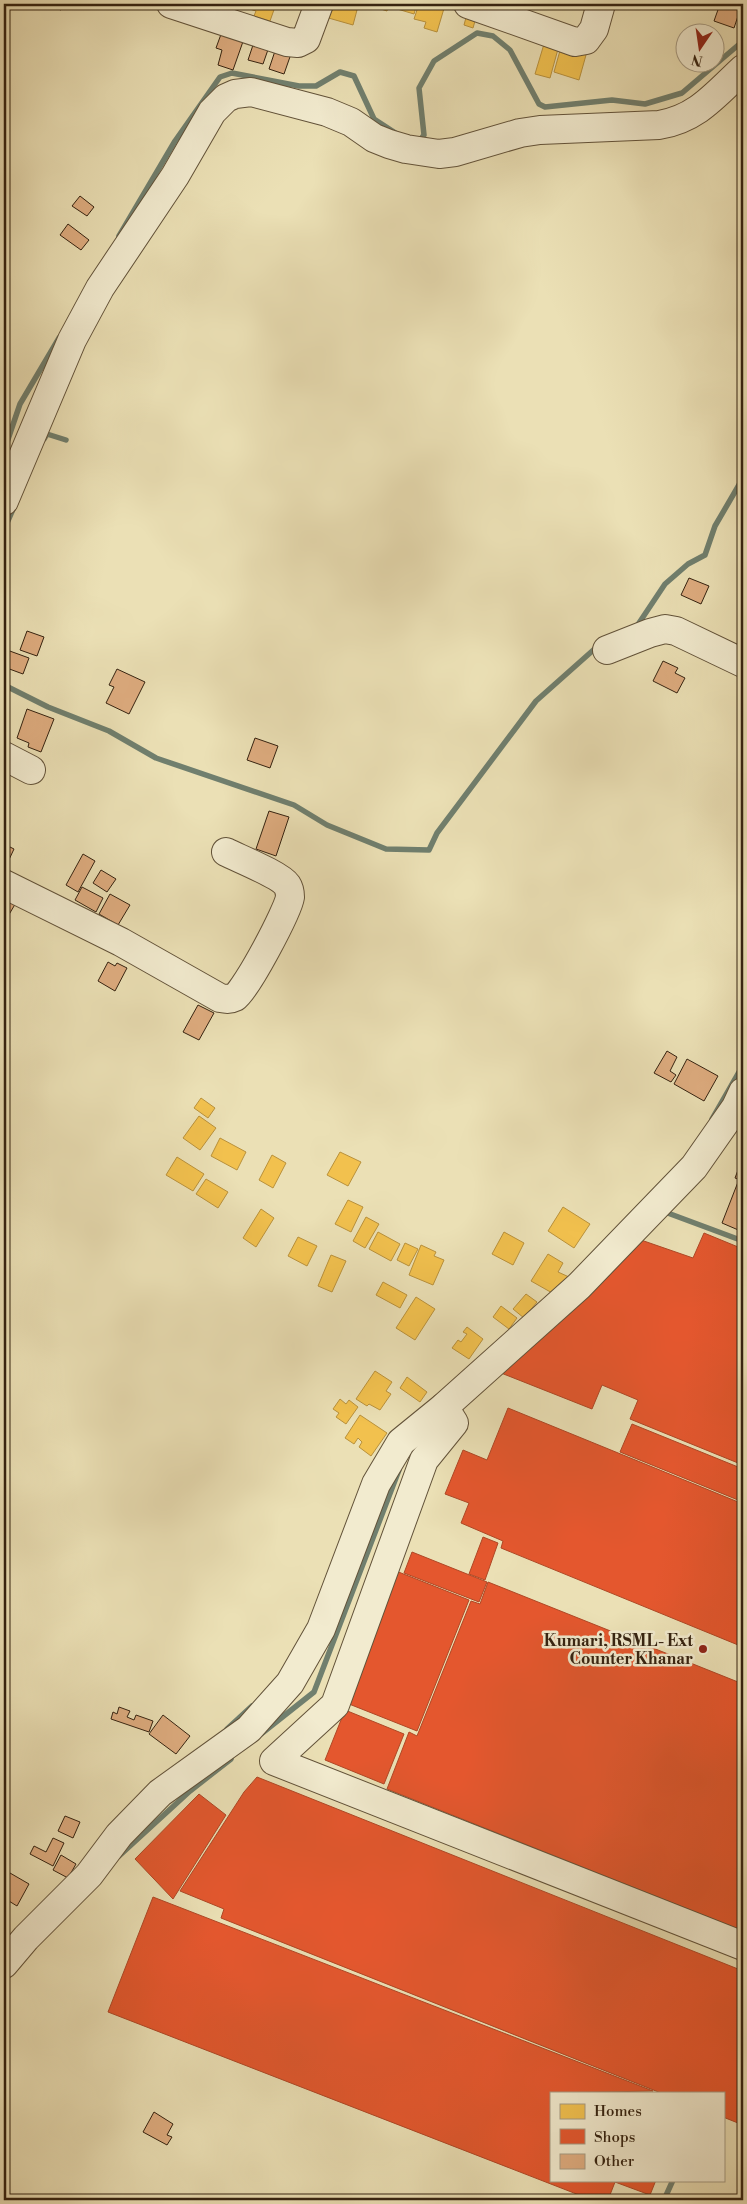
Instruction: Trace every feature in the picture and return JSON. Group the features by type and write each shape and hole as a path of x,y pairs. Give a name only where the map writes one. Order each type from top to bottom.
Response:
{"street":[{"path":"171,4 286,42 298,43 306,39 319,4"},
{"path":"468,4 576,42 586,40 594,29 601,4"},
{"path":"5,493 72,340 100,288 175,176 212,112 226,98 235,94 251,92 327,112 351,122 374,138 389,144 406,149 439,154 464,150 520,133 540,130 675,123 712,100 742,72"},
{"path":"607,650 665,629 676,631 743,663"},
{"path":"4,756 31,770"},
{"path":"4,884 121,942 220,998 227,1000 235,997 243,988 270,941 288,904 290,895 287,885 270,874 226,852"},
{"path":"4,1964 26,1938 89,1874 119,1836 160,1793 249,1729 290,1683 321,1629 376,1484 401,1442 449,1415 578,1286 694,1167 736,1107 743,1092"},
{"path":"449,1415 424,1460 335,1705 274,1761 743,1946"}],"building: Homes":[{"path":"241,4 276,4 270,21 254,16 256,11 240,6"},
{"path":"329,4 337,4 357,10 353,25 325,17"},
{"path":"365,4 389,4 387,11"},
{"path":"395,4 417,4 414,14 394,8"},
{"path":"419,4 445,5 437,32 424,28 426,22 414,19"},
{"path":"468,10 481,23 475,21 473,28 464,25"},
{"path":"544,44 558,49 550,78 535,74"},
{"path":"561,47 586,55 579,80 554,72"},
{"path":"201,1098 215,1108 208,1118 194,1108"},
{"path":"199,1116 216,1128 200,1150 183,1138"},
{"path":"220,1138 246,1152 237,1170 211,1156"},
{"path":"340,1152 361,1162 348,1186 327,1175"},
{"path":"272,1155 286,1163 273,1188 259,1180"},
{"path":"177,1157 204,1174 193,1191 166,1175"},
{"path":"206,1179 228,1192 218,1208 196,1194"},
{"path":"348,1200 363,1207 351,1232 335,1224"},
{"path":"563,1207 590,1224 574,1248 548,1231"},
{"path":"261,1209 274,1218 256,1247 243,1238"},
{"path":"366,1217 379,1224 365,1248 353,1241"},
{"path":"378,1232 400,1244 391,1261 369,1249"},
{"path":"504,1232 524,1243 513,1265 492,1254"},
{"path":"298,1237 317,1246 307,1266 288,1256"},
{"path":"405,1243 418,1249 409,1266 397,1260"},
{"path":"421,1245 436,1252 434,1256 444,1260 433,1285 409,1275"},
{"path":"548,1254 563,1263 558,1272 569,1277 554,1294 531,1281"},
{"path":"331,1255 346,1261 332,1292 318,1286"},
{"path":"383,1282 407,1295 400,1308 376,1295"},
{"path":"526,1294 537,1302 524,1318 513,1309"},
{"path":"416,1297 435,1309 415,1340 396,1328"},
{"path":"501,1306 517,1318 509,1329 493,1317"},
{"path":"467,1327 483,1339 469,1359 452,1348 458,1340 461,1342 467,1334 463,1332"},
{"path":"375,1371 392,1382 386,1391 391,1394 380,1410 369,1404 367,1406 356,1399"},
{"path":"407,1377 427,1392 420,1402 400,1388"},
{"path":"340,1399 346,1404 349,1400 358,1407 346,1424 336,1417 339,1413 333,1409"},
{"path":"360,1415 387,1433 371,1456 359,1447 362,1442 358,1438 354,1444 345,1438"}],"building: Shops":[{"path":"704,1233 743,1249 743,1465 630,1419 638,1400 602,1385 592,1409 496,1371 641,1240 693,1258"},
{"path":"508,1408 743,1504 743,1647 501,1548 503,1541 461,1523 469,1503 445,1494 463,1450 487,1460"},
{"path":"632,1424 743,1469 743,1502 620,1452"},
{"path":"483,1537 498,1543 485,1580 469,1574"},
{"path":"412,1552 487,1582 479,1602 404,1573"},
{"path":"396,1571 469,1600 417,1731 344,1702"},
{"path":"488,1582 743,1684 743,1931 387,1789 409,1732 417,1736 471,1601 480,1604"},
{"path":"345,1710 404,1734 384,1784 325,1760"},
{"path":"257,1777 743,1971 743,2125 724,2117 724,2092 658,2092 221,1918 224,1909 180,1891 244,1792"},
{"path":"199,1794 226,1815 173,1899 135,1859"},
{"path":"153,1897 653,2091 550,2092 550,2182 615,2182 608,2200 592,2200 108,2012"},
{"path":"615,2182 655,2182 650,2195"}],"building: Other":[{"path":"42,4 63,4 61,10"},
{"path":"720,4 742,4 734,28 724,24 724,22 714,21"},
{"path":"224,26 246,33 233,70 218,65 222,50 216,48"},
{"path":"256,36 271,41 263,64 248,60"},
{"path":"277,45 292,51 284,74 269,69"},
{"path":"80,196 94,207 87,216 72,206"},
{"path":"68,224 89,240 81,250 60,235"},
{"path":"689,578 709,586 701,604 681,595"},
{"path":"27,631 44,637 37,656 20,650"},
{"path":"7,650 29,658 23,674 4,667"},
{"path":"663,661 678,668 675,673 685,678 677,693 653,681"},
{"path":"117,669 145,682 129,714 106,703 114,687 109,685"},
{"path":"27,709 54,719 41,752 28,747 29,743 17,738"},
{"path":"255,738 278,746 270,768 247,760"},
{"path":"269,811 289,817 276,856 256,849"},
{"path":"4,844 14,849 6,866 4,865"},
{"path":"83,854 95,861 78,892 66,885"},
{"path":"101,870 116,879 107,892 93,883"},
{"path":"82,887 103,898 96,912 75,900"},
{"path":"110,894 130,905 118,925 99,914"},
{"path":"4,897 17,901 4,923"},
{"path":"108,962 115,966 117,963 127,968 115,991 98,981"},
{"path":"198,1005 214,1013 199,1040 183,1032"},
{"path":"667,1051 677,1057 670,1071 676,1075 671,1082 654,1073"},
{"path":"687,1059 718,1076 704,1101 674,1084"},
{"path":"743,1157 743,1181 735,1178"},
{"path":"738,1182 743,1185 743,1232 722,1223"},
{"path":"119,1707 130,1711 127,1717 134,1720 136,1715 153,1721 149,1732 111,1719 113,1712 117,1714"},
{"path":"163,1715 190,1736 176,1754 149,1734"},
{"path":"65,1816 80,1822 73,1838 58,1831"},
{"path":"53,1838 64,1843 53,1866 30,1854 34,1846 46,1852"},
{"path":"61,1855 76,1864 68,1878 53,1870"},
{"path":"10,1873 29,1884 17,1906 4,1898 4,1884"},
{"path":"154,2112 173,2124 167,2135 172,2137 167,2145 143,2132"}],"waterway":[{"path":"416,139 420,140 424,135 419,88 434,61 477,33 493,36 510,50 539,104 545,107 612,100 645,104 682,93 743,41"},
{"path":"119,236 175,141 220,77 232,73 299,86 316,86 340,72 354,76 374,119 397,134"},
{"path":"4,451 20,404 59,338"},
{"path":"44,439 47,434 66,440"},
{"path":"637,626 665,584 688,564 705,555 715,526 743,478"},
{"path":"4,530 14,507"},
{"path":"4,685 48,707 109,731 156,758 294,805 327,825 386,849 429,850 437,833 536,701 599,645"},
{"path":"712,1119 743,1065"},
{"path":"665,1212 743,1241"},
{"path":"261,1734 314,1692 399,1470"},
{"path":"227,1729 252,1706"},
{"path":"119,1856 190,1791 231,1759"},
{"path":"664,2200 672,2182"}],"place":[{"name":"Kumari, RSML- Ext Counter Khanar","path":"703,1649"}]}
